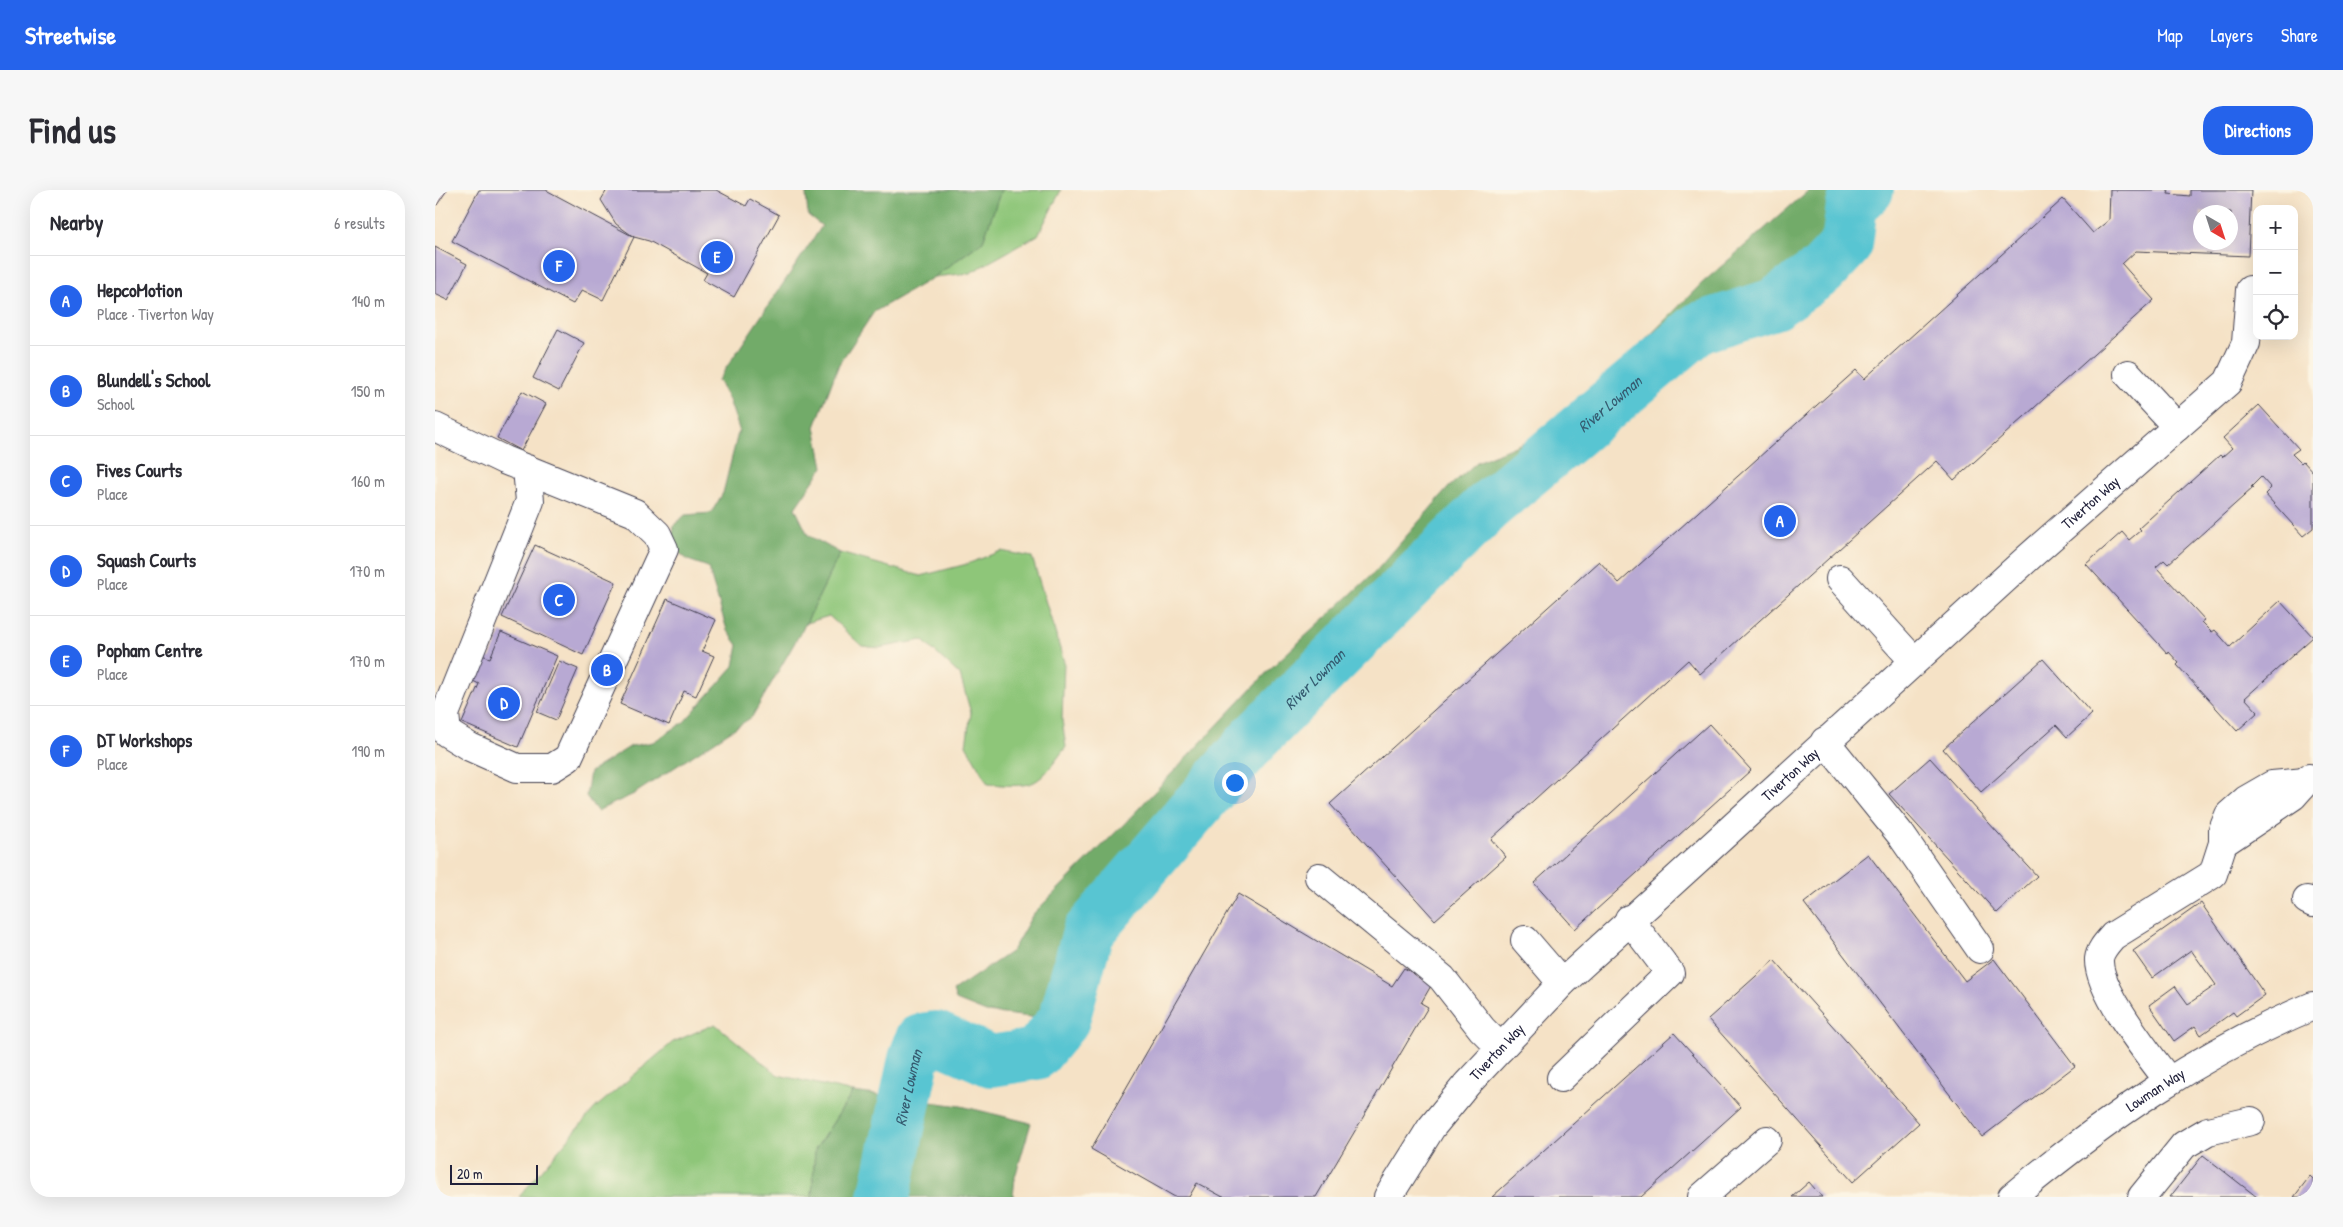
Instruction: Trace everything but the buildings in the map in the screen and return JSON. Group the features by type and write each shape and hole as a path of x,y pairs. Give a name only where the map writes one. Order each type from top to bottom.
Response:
{"street":[{"name":"Tiverton Way","path":"1388,1197 1431,1128 1467,1084 1562,982 2029,557 2228,382 2246,343 2250,290"},
{"path":"2128,374 2177,427"},
{"path":"435,427 527,469 635,513 657,534 665,549 568,758 552,768 517,768 470,747 447,733 445,714 529,501 527,469"},
{"path":"1841,579 1914,661"},
{"path":"1825,741 1901,835 1980,949"},
{"path":"2168,1080 2117,1009 2101,974 2099,959 2103,948 2113,936 2213,874 2223,843 2293,796 2309,778"},
{"path":"1319,876 1442,978 1482,1029 1501,1048"},
{"path":"1561,1078 1670,973 1629,919"},
{"path":"1525,940 1562,982"},
{"name":"Lowman Way","path":"2012,1197 2117,1114 2168,1080 2236,1043 2313,1006"},
{"path":"2141,1197 2185,1146 2209,1131 2251,1121"},
{"path":"1702,1197 1767,1140"}],"green space":[{"path":"808,190 1001,190 983,241 934,277 874,312 839,364 815,427 823,467 795,508 808,535 840,553 806,623 752,717 634,794 597,811 586,796 590,772 631,746 653,742 684,722 734,666 738,645 727,630 708,567 688,560 672,547 674,525 685,515 711,513 723,493 739,429 729,400 718,380 822,226 808,215 806,194"},
{"path":"1001,190 1061,190 1038,235 970,273 934,277 983,241"},
{"path":"1809,190 1855,190 1836,213 1830,242 1784,286 1753,302 1694,324 1648,359 1534,457 1491,488 1210,773 1095,907 1068,950 1061,989 1039,1018 986,1012 956,1000 953,991 1012,951 1033,914 1125,823 1273,666 1376,571 1449,487 1477,462 1539,436 1582,404 1701,284"},
{"path":"1001,551 1032,557 1064,662 1062,720 1066,747 1042,777 1035,782 1017,785 988,784 966,745 971,713 960,675 922,640 879,648 862,646 829,616 806,623 840,553 921,576 967,564"},
{"path":"715,1024 778,1075 853,1092 815,1150 812,1197 519,1197 595,1108 673,1042"},
{"path":"853,1092 961,1106 1031,1123 1015,1177 1013,1197 812,1197 815,1150"}],"waterway":[{"name":"River Lowman","path":"884,1197 914,1059 921,1039 936,1037 991,1061 1036,1054 1064,1020 1088,932 1256,737 1486,508 1699,328 1774,304 1822,271 1847,244 1852,205 1868,190"}],"place":[{"name":"Popham Centre","path":"717,257"},
{"name":"DT Workshops","path":"559,266"},
{"name":"HepcoMotion","path":"1780,521"},
{"name":"Fives Courts","path":"559,600"},
{"name":"Blundell's School","path":"607,670"},
{"name":"Squash Courts","path":"504,703"}]}
